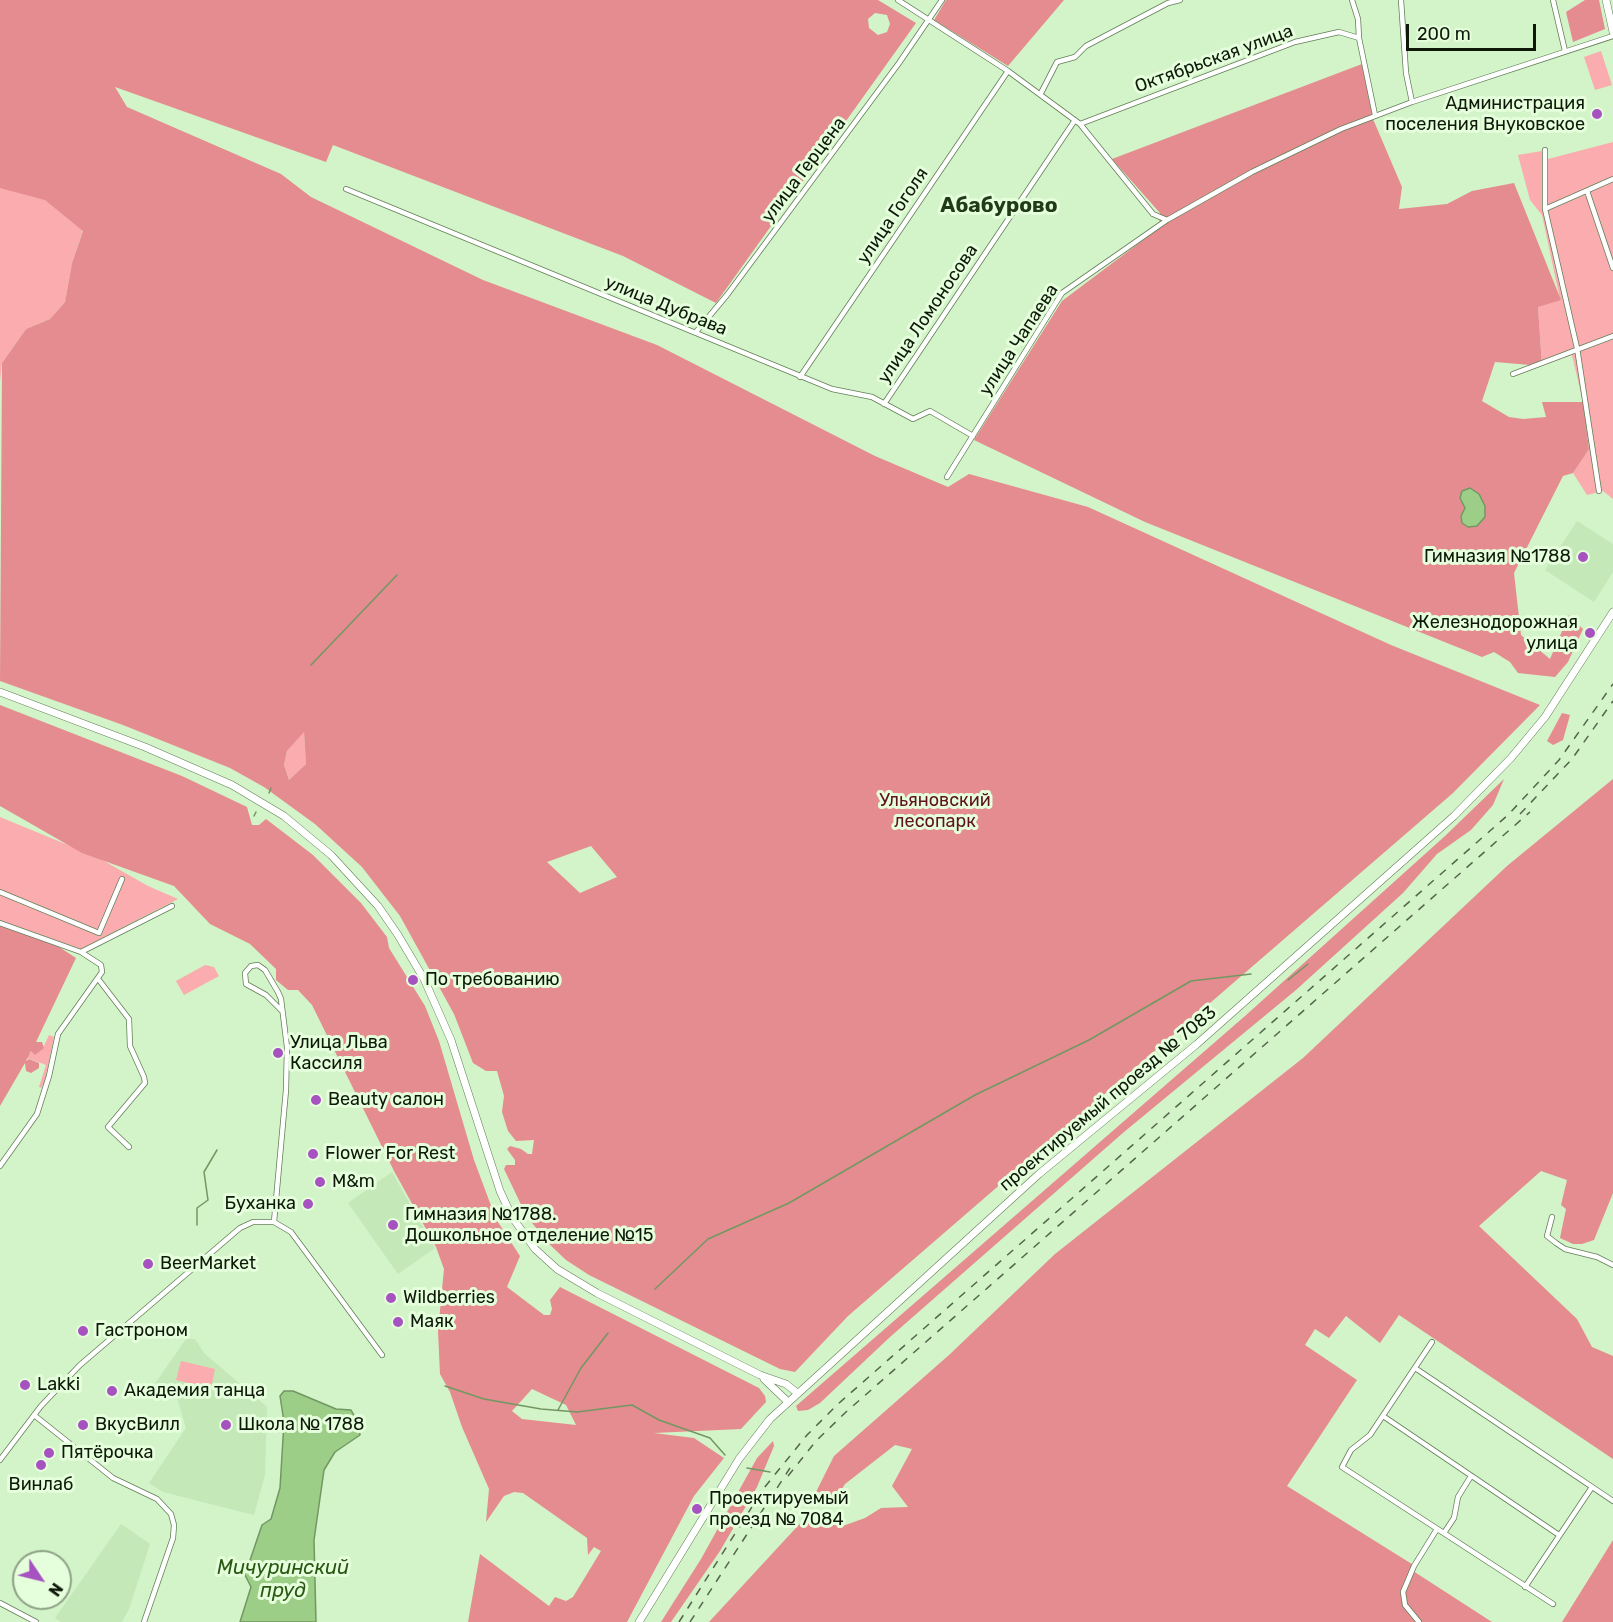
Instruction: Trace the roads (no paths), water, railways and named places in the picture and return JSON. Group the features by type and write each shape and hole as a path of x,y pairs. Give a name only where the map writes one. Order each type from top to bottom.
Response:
{"main road":[{"path":"1606,0 1613,34"},
{"name":"проектируемый проезд № 7083","path":"639,1622 738,1459 787,1401 1039,1174 1197,1044 1454,816 1510,758 1545,717 1613,612"},
{"path":"0,692 145,747 232,785 284,816 331,855 378,906 424,979 451,1040 500,1191 512,1217 535,1249 576,1282 760,1375 786,1384 796,1392"},
{"path":"760,1375 787,1401"}],"street":[{"path":"898,0 1008,70 1078,122 1153,214 1167,220"},
{"name":"улица Герцена","path":"696,332 727,295 930,20 942,0"},
{"path":"1041,93 1057,62 1075,57 1086,46 1168,3 1180,0"},
{"path":"1352,0 1358,19 1359,38 1375,115"},
{"path":"1401,0 1406,73 1412,102"},
{"path":"1553,0 1565,51"},
{"name":"Октябрьская улица","path":"1078,122 1295,42 1340,32 1359,38"},
{"name":"улица Чапаева","path":"947,477 1062,293 1167,220 1252,172 1375,115 1613,34"},
{"name":"улица Гоголя","path":"800,377 1008,70"},
{"name":"улица Ломоносова","path":"884,404 1078,122"},
{"path":"1545,150 1545,209 1577,348 1599,491"},
{"path":"1545,209 1613,179"},
{"name":"улица Дубрава","path":"346,189 800,377 832,389 872,397 913,419 930,411 973,435"},
{"path":"1587,191 1613,268"},
{"path":"1513,374 1613,336"},
{"path":"0,892 99,933 122,879"},
{"path":"81,952 172,906"},
{"path":"0,923 81,952 101,965 102,972 99,980 62,1027 37,1114 0,1167"},
{"path":"274,1222 287,1082 282,1011 278,992 265,970 255,965 247,969 244,977 246,984 266,995 282,1011"},
{"path":"99,980 129,1019 130,1046 144,1077 145,1083 108,1126 129,1147"},
{"path":"1552,1217 1547,1236 1565,1250 1597,1257 1613,1265"},
{"path":"0,1460 34,1415 80,1365 240,1228 259,1221 274,1222 294,1235 382,1355"},
{"path":"1432,1342 1370,1436 1351,1450 1342,1467 1552,1604"},
{"path":"1415,1368 1613,1501"},
{"path":"34,1415 113,1478 162,1502 169,1510 174,1525 173,1538 144,1622"},
{"path":"1383,1416 1559,1535"},
{"path":"1444,1533 1454,1518 1458,1497 1471,1476"},
{"path":"1526,1587 1592,1487"},
{"path":"1419,1622 1405,1605 1403,1592 1414,1566 1437,1529"},
{"path":"0,1603 36,1622"}],"water":[{"path":"1470,488 1479,494 1485,506 1485,517 1477,526 1468,527 1462,523 1461,516 1465,508 1460,498 1462,491"},
{"name":"Мичуринский пруд","path":"284,1391 293,1391 336,1409 351,1410 359,1424 360,1435 335,1452 324,1470 314,1540 316,1622 240,1622 251,1587 245,1575 262,1525 271,1519 280,1488 284,1422 280,1396"}],"waterway":[{"path":"311,665 397,575"},
{"path":"269,793 271,788"},
{"path":"254,816 256,812"},
{"path":"1288,980 1308,964"},
{"path":"655,1289 708,1239 789,1203 975,1095 1089,1040 1191,981 1251,974"},
{"path":"197,1225 197,1208 208,1200 204,1172 217,1150"},
{"path":"558,1410 581,1368 608,1333"},
{"path":"445,1386 484,1399 541,1409 577,1412 632,1405 659,1420 710,1438 725,1455"},
{"path":"747,1468 770,1472"}],"railway":[{"path":"679,1622 764,1488 807,1435 838,1404 1508,815 1559,760 1613,684"},
{"path":"1520,814 1572,759 1613,701"},
{"path":"788,1476 816,1441 846,1412 1530,812"},
{"path":"690,1622 790,1468"}],"place":[{"name":"Администрация поселения Внуковское","path":"1597,114"},
{"name":"Гимназия №1788","path":"1583,557"},
{"name":"Железнодорожная улица","path":"1590,633"},
{"name":"По требованию","path":"413,980"},
{"name":"Улица Льва Кассиля","path":"278,1053"},
{"name":"Beauty салон","path":"316,1100"},
{"name":"Flower For Rest","path":"313,1154"},
{"name":"M&m","path":"320,1182"},
{"name":"Буханка","path":"308,1204"},
{"name":"Гимназия №1788. Дошкольное отделение №15","path":"393,1225"},
{"name":"BeerMarket","path":"148,1264"},
{"name":"Wildberries","path":"391,1298"},
{"name":"Маяк","path":"398,1322"},
{"name":"Гастроном","path":"83,1331"},
{"name":"Lakki","path":"25,1385"},
{"name":"Академия танца","path":"112,1391"},
{"name":"ВкусВилл","path":"83,1425"},
{"name":"Школа № 1788","path":"226,1425"},
{"name":"Пятёрочка","path":"49,1453"},
{"name":"Винлаб","path":"41,1465"},
{"name":"Проектируемый проезд № 7084","path":"697,1509"}],"district":[{"name":"Абабурово","path":"999,206"}],"park label":[{"name":"Ульяновский лесопарк","path":"935,811"}]}
